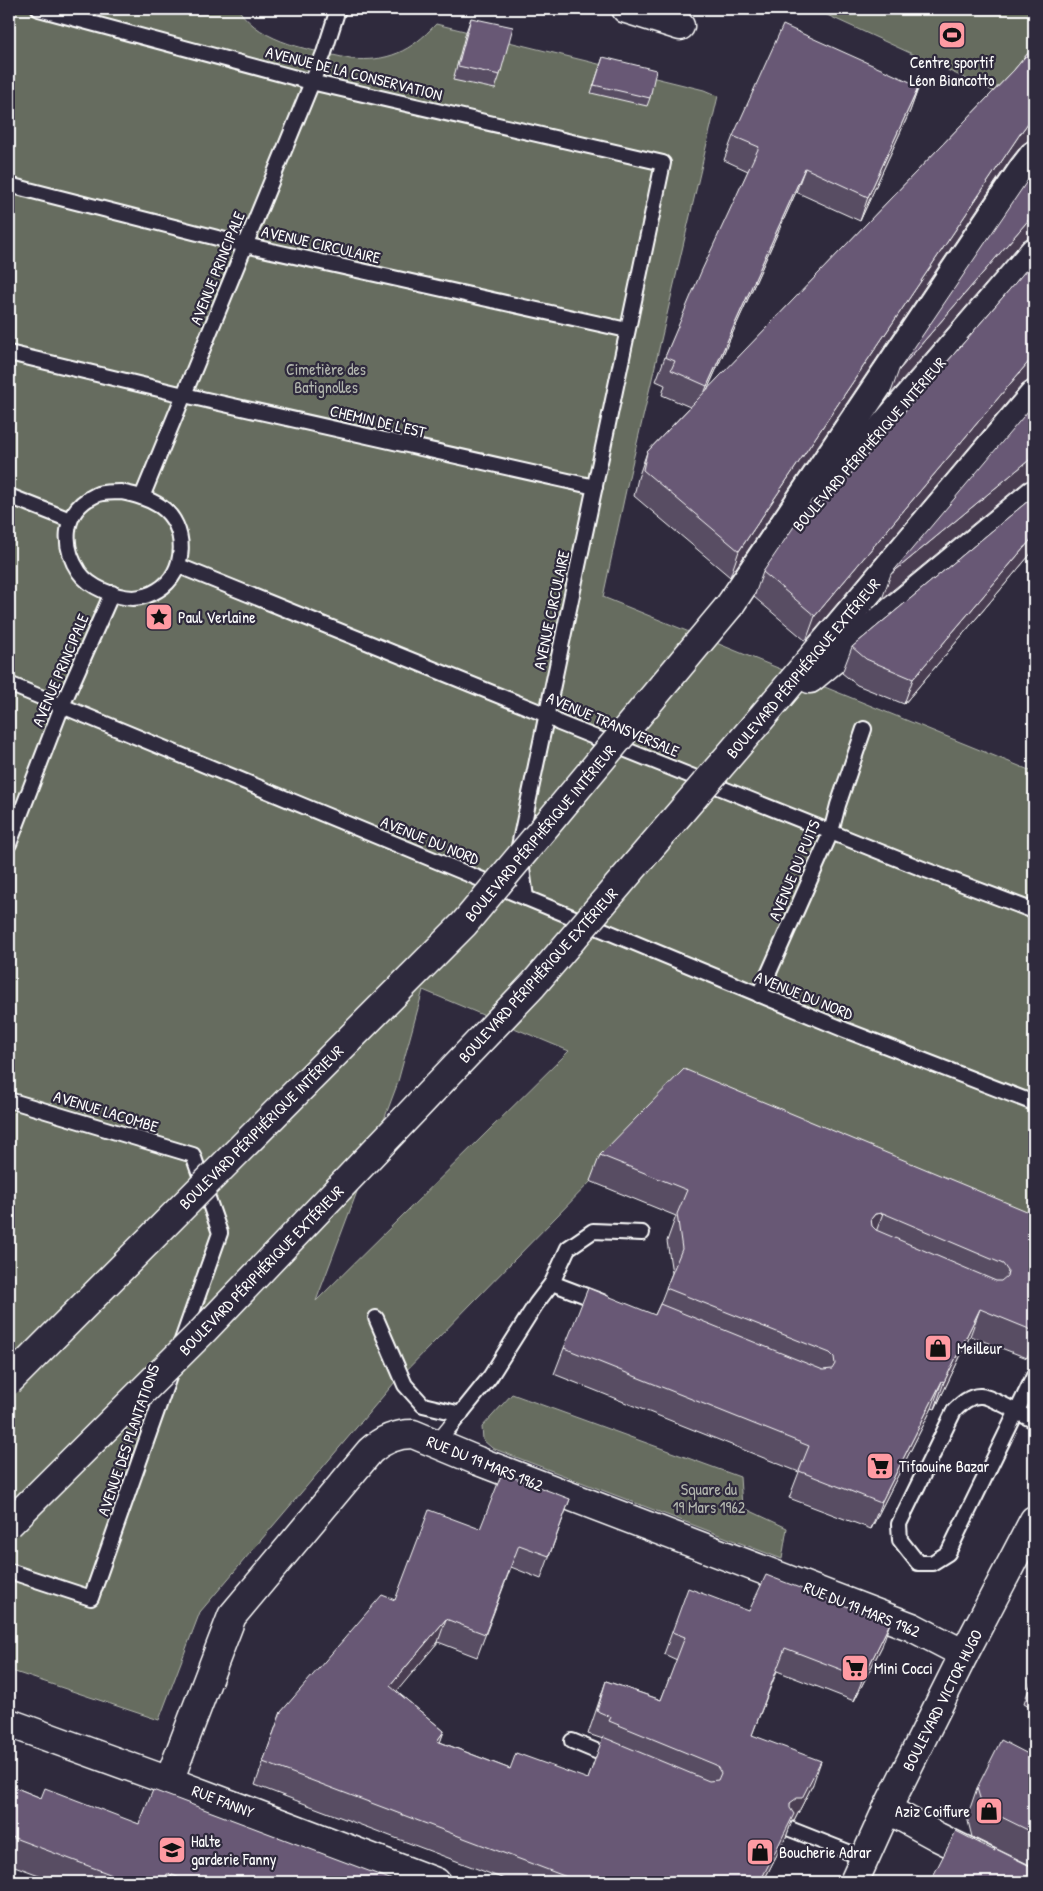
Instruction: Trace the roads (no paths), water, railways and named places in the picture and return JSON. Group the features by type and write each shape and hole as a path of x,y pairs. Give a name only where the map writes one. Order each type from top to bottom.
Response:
{"main road":[{"path":"626,9 680,26"},
{"path":"730,605 1034,154"},
{"name":"BOULEVARD PÉRIPHÉRIQUE INTÉRIEUR","path":"9,1381 464,924 730,605 1034,252"},
{"name":"BOULEVARD PÉRIPHÉRIQUE EXTÉRIEUR","path":"9,1524 204,1330 534,985 1034,395"},
{"path":"757,723 1034,494"},
{"name":"RUE DU 19 MARS 1962","path":"169,1781 232,1616 364,1459 379,1444 402,1434 413,1434 912,1627 964,1654"},
{"name":"BOULEVARD VICTOR HUGO","path":"860,1871 887,1809 964,1654 1034,1520"},
{"name":"RUE FANNY","path":"9,1724 169,1781 436,1882"},
{"path":"887,1809 938,1837 1029,1882"}],"lane":[{"name":"AVENUE DE LA CONSERVATION","path":"39,9 311,82 663,163"},
{"name":"AVENUE PRINCIPALE","path":"142,497 324,52 338,9"},
{"name":"AVENUE CIRCULAIRE","path":"526,898 519,846 663,163"},
{"name":"AVENUE CIRCULAIRE","path":"9,186 245,245 628,330"},
{"name":"CHEMIN DE L'EST","path":"9,353 184,395 595,487"},
{"path":"121,492 142,497 161,507 175,524 182,545 179,566 167,584 153,593 134,598 112,594 98,588 80,573 71,554 66,535 70,520 79,505 98,494 121,492"},
{"path":"9,496 70,520"},
{"name":"AVENUE TRANSVERSALE","path":"179,566 547,715 559,723 1034,912"},
{"name":"AVENUE PRINCIPALE","path":"9,844 62,706 112,594"},
{"name":"AVENUE DU NORD","path":"9,684 844,1030 1034,1103"},
{"name":"AVENUE DU PUITS","path":"759,995 831,832 838,805 864,729"},
{"name":"AVENUE LACOMBE","path":"9,1100 193,1155"},
{"name":"AVENUE DES PLANTATIONS","path":"9,1571 91,1598 220,1233 193,1155"},
{"path":"436,1444 490,1377 536,1304 552,1283 568,1248 593,1231 642,1233"},
{"path":"552,1283 615,1307"},
{"path":"376,1318 405,1385 423,1405 460,1414"},
{"path":"1034,1376 1018,1412 948,1553 932,1563 918,1563 900,1540 899,1524 954,1410 968,1399 981,1396 1018,1412 1034,1421"},
{"path":"572,1741 624,1763"},
{"path":"790,1829 860,1871"}],"place":[{"name":"Centre sportif Léon Biancotto","path":"952,35"},
{"name":"Paul Verlaine","path":"159,617"},
{"name":"Meilleur","path":"938,1348"},
{"name":"Tifaouine Bazar","path":"880,1466"},
{"name":"Mini Cocci","path":"855,1668"},
{"name":"Aziz Coiffure","path":"989,1811"},
{"name":"Halte garderie Fanny","path":"172,1850"},
{"name":"Boucherie Adrar","path":"760,1852"}],"park label":[{"name":"Cimetière des Batignolles","path":"326,378"},
{"name":"Square du 19 Mars 1962","path":"709,1498"}]}
